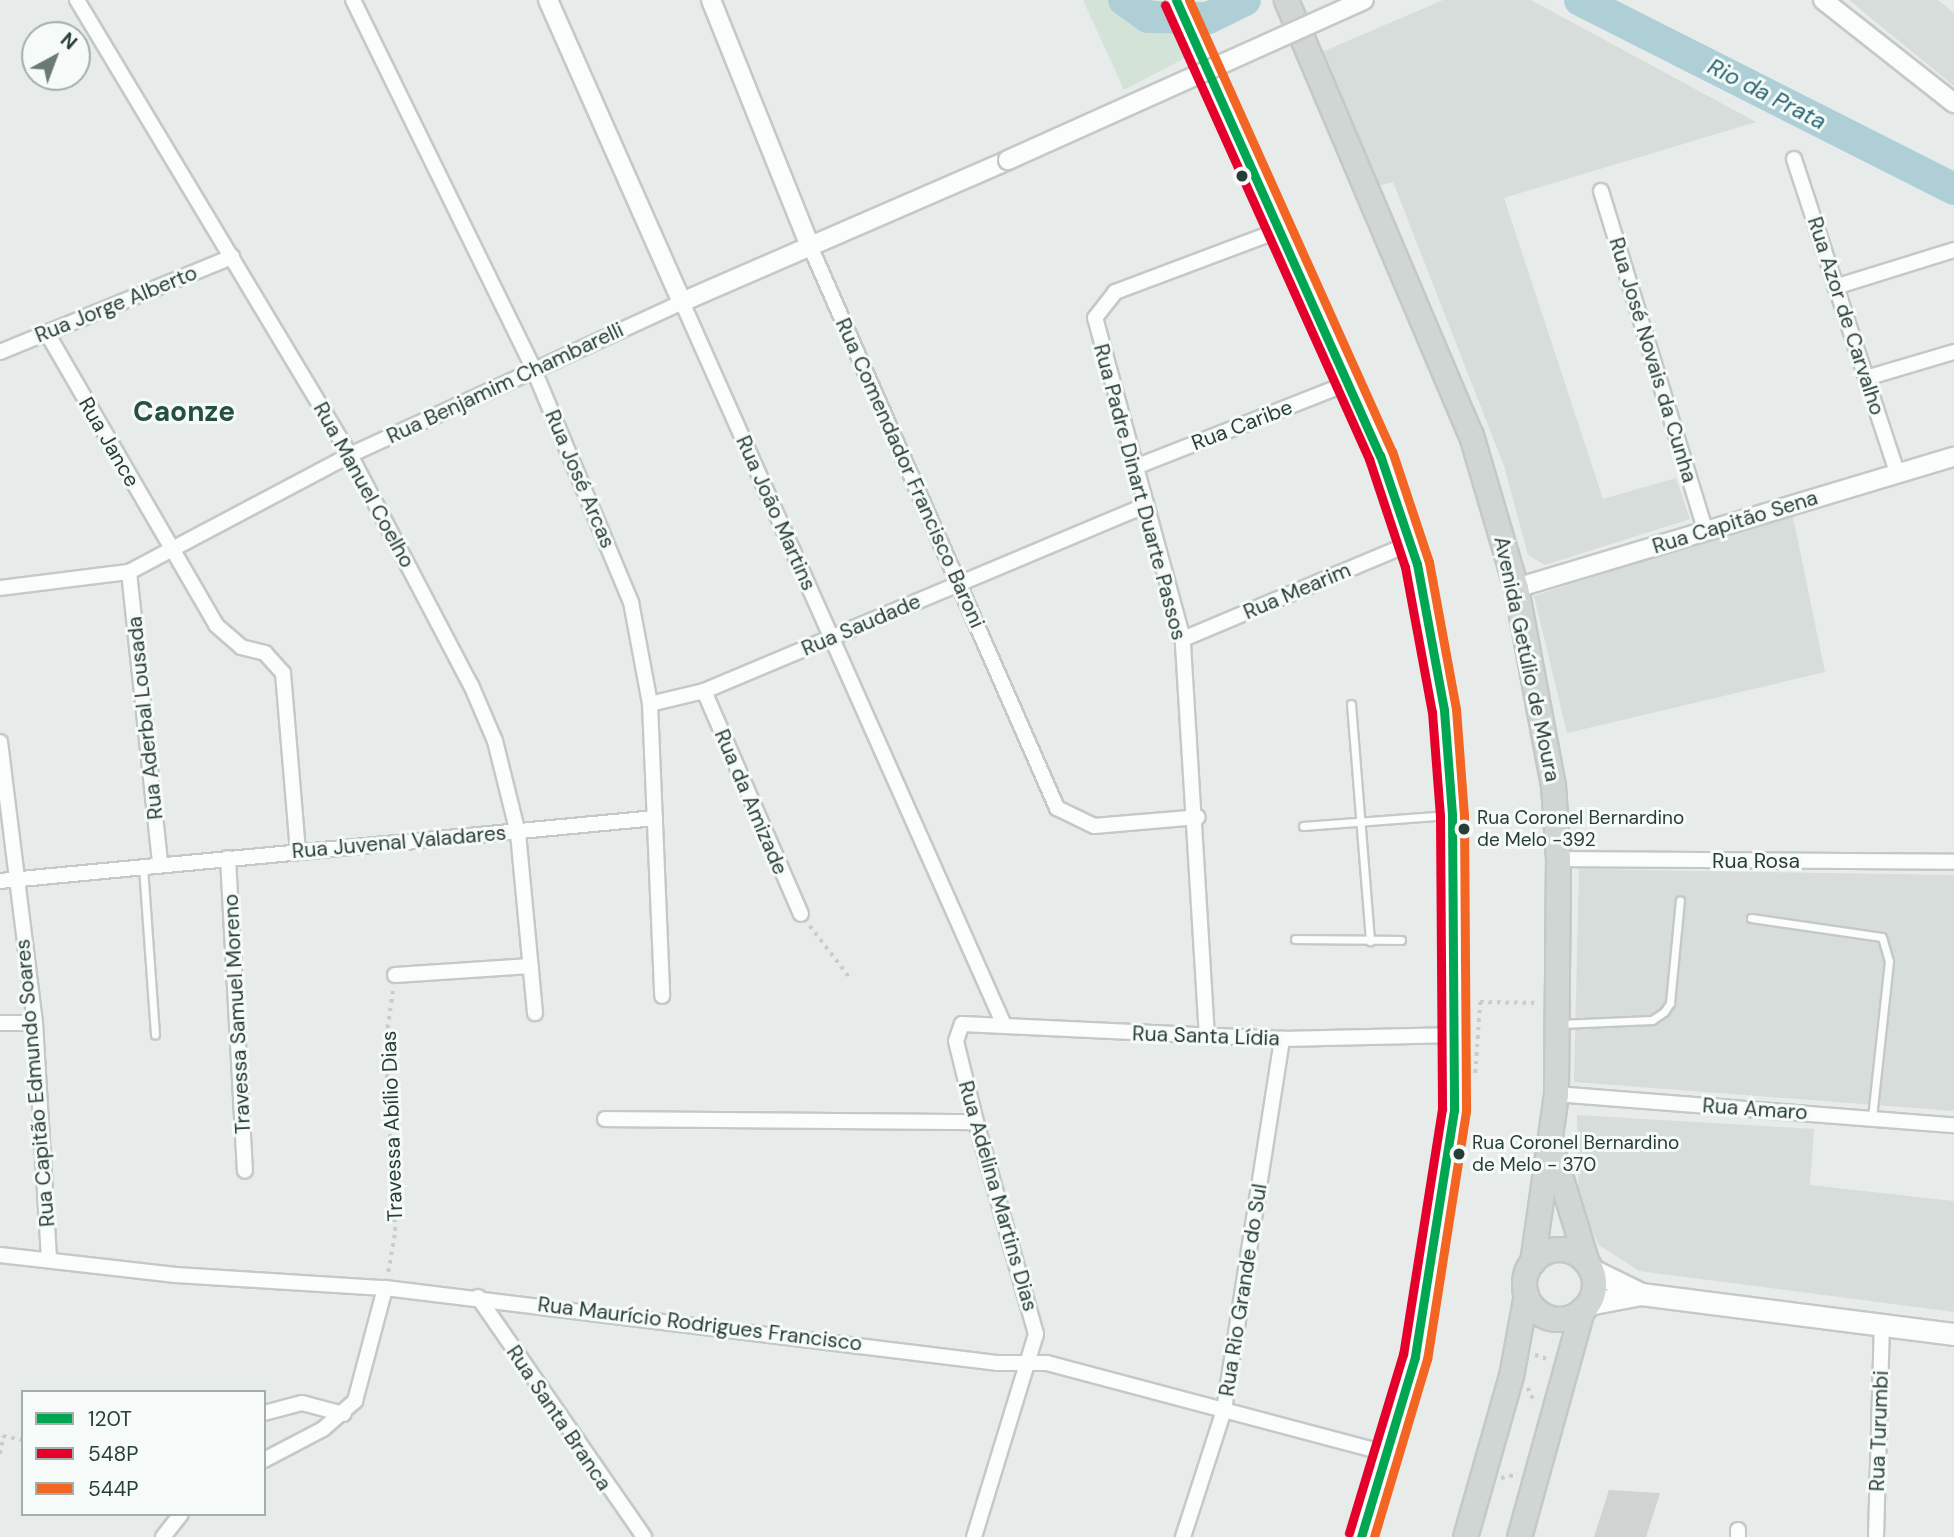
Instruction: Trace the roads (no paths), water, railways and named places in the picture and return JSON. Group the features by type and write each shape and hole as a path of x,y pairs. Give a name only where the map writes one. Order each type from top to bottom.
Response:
{"main road":[{"path":"1176,0 1275,232 1346,384 1411,543 1444,710 1452,815 1457,1035 1454,1110 1415,1357 1389,1454 1361,1537"},
{"name":"Avenida Getúlio de Moura","path":"1287,3 1471,435 1516,588 1553,785 1559,859 1552,1020 1556,1094 1552,1150 1532,1262"},
{"name":"Avenida Getúlio de Moura","path":"1552,1150 1588,1266"},
{"path":"1465,1537 1505,1400 1532,1262 1560,1249 1641,1294"},
{"path":"1519,1537 1585,1307 1588,1266"},
{"path":"1526,1294 1549,1317 1641,1294 1954,1334"}],"street":[{"name":"Rua Manuel Coelho","path":"77,0 350,455 471,685 495,741 518,833 536,1013"},
{"name":"Rua José Arcas","path":"353,0 533,368 631,602 650,704 662,996"},
{"name":"Rua João Martins","path":"548,0 1004,1025"},
{"name":"Rua Comendador Francisco Baroni","path":"711,0 810,246 1065,816 1094,826 1198,817"},
{"name":"Rua Benjamim Chambarelli","path":"0,588 129,572 350,455 533,368 1008,160 1364,0"},
{"path":"1823,0 1954,103"},
{"name":"Rua Azor de Carvalho","path":"1794,159 1897,473"},
{"name":"Rua José Novais da Cunha","path":"1601,191 1705,530"},
{"name":"Rua Padre Dinart Duarte Passos","path":"1207,1037 1198,817 1183,639 1138,466 1099,346 1098,308 1137,282 1275,232"},
{"path":"1835,287 1954,250"},
{"name":"Rua Jorge Alberto","path":"0,352 232,257"},
{"name":"Rua Jance","path":"47,333 172,551 228,640 265,653 283,673 298,850"},
{"path":"1866,378 1954,352"},
{"name":"Rua Caribe","path":"1138,466 1346,384"},
{"name":"Rua Capitão Sena","path":"1516,588 1954,457"},
{"name":"Rua Saudade","path":"650,704 704,691 1146,505"},
{"name":"Rua Mearim","path":"1183,639 1411,543"},
{"name":"Rua Aderbal Lousada","path":"129,572 160,864"},
{"name":"Rua da Amizade","path":"704,691 800,914"},
{"name":"Rua Capitão Edmundo Soares","path":"0,741 35,1023 49,1258"},
{"name":"Rua Juvenal Valadares","path":"0,881 298,850 518,833 655,818"},
{"name":"Travessa Samuel Moreno","path":"229,858 245,1171"},
{"name":"Rua Rosa","path":"1559,859 1954,863"},
{"path":"395,975 531,966"},
{"name":"Rua Santa Lídia","path":"958,1029 967,1022 1282,1039 1457,1035"},
{"path":"0,1023 35,1023"},
{"name":"Rua Adelina Martins Dias","path":"958,1029 975,1122 1034,1322 1031,1363 974,1537"},
{"name":"Rua Rio Grande do Sul","path":"1184,1537 1224,1410 1282,1039"},
{"name":"Rua Amaro","path":"1556,1094 1954,1125"},
{"path":"605,1119 975,1122"},
{"name":"Rua Maurício Rodrigues Francisco","path":"0,1255 49,1258 176,1275 385,1288 478,1297 1061,1365 1389,1454"},
{"path":"266,1459 344,1414 363,1379 385,1288"},
{"name":"Rua Santa Branca","path":"478,1297 644,1537"},
{"name":"Rua Turumbi","path":"1876,1537 1882,1325"},
{"path":"266,1412 302,1403 344,1414"},
{"path":"163,1537 179,1516"}],"lane":[{"path":"1351,704 1370,941"},
{"path":"1303,827 1452,815"},
{"path":"143,867 155,1035"},
{"path":"1552,1020 1651,1020 1664,1013 1670,1003 1679,900"},
{"path":"1751,918 1882,937 1889,961 1872,1118"},
{"path":"1295,939 1401,940"}],"waterway":[{"name":"Rio da Prata","path":"1124,0 1148,17 1208,18 1245,0"},
{"name":"Rio da Prata","path":"1580,0 1954,189"}],"place":[{"name":"Rua Coronel Bernardino de Melo -392","path":"1464,829"},
{"name":"Rua Coronel Bernardino de Melo - 370","path":"1459,1154"}],"district":[{"name":"Caonze","path":"184,412"}]}
